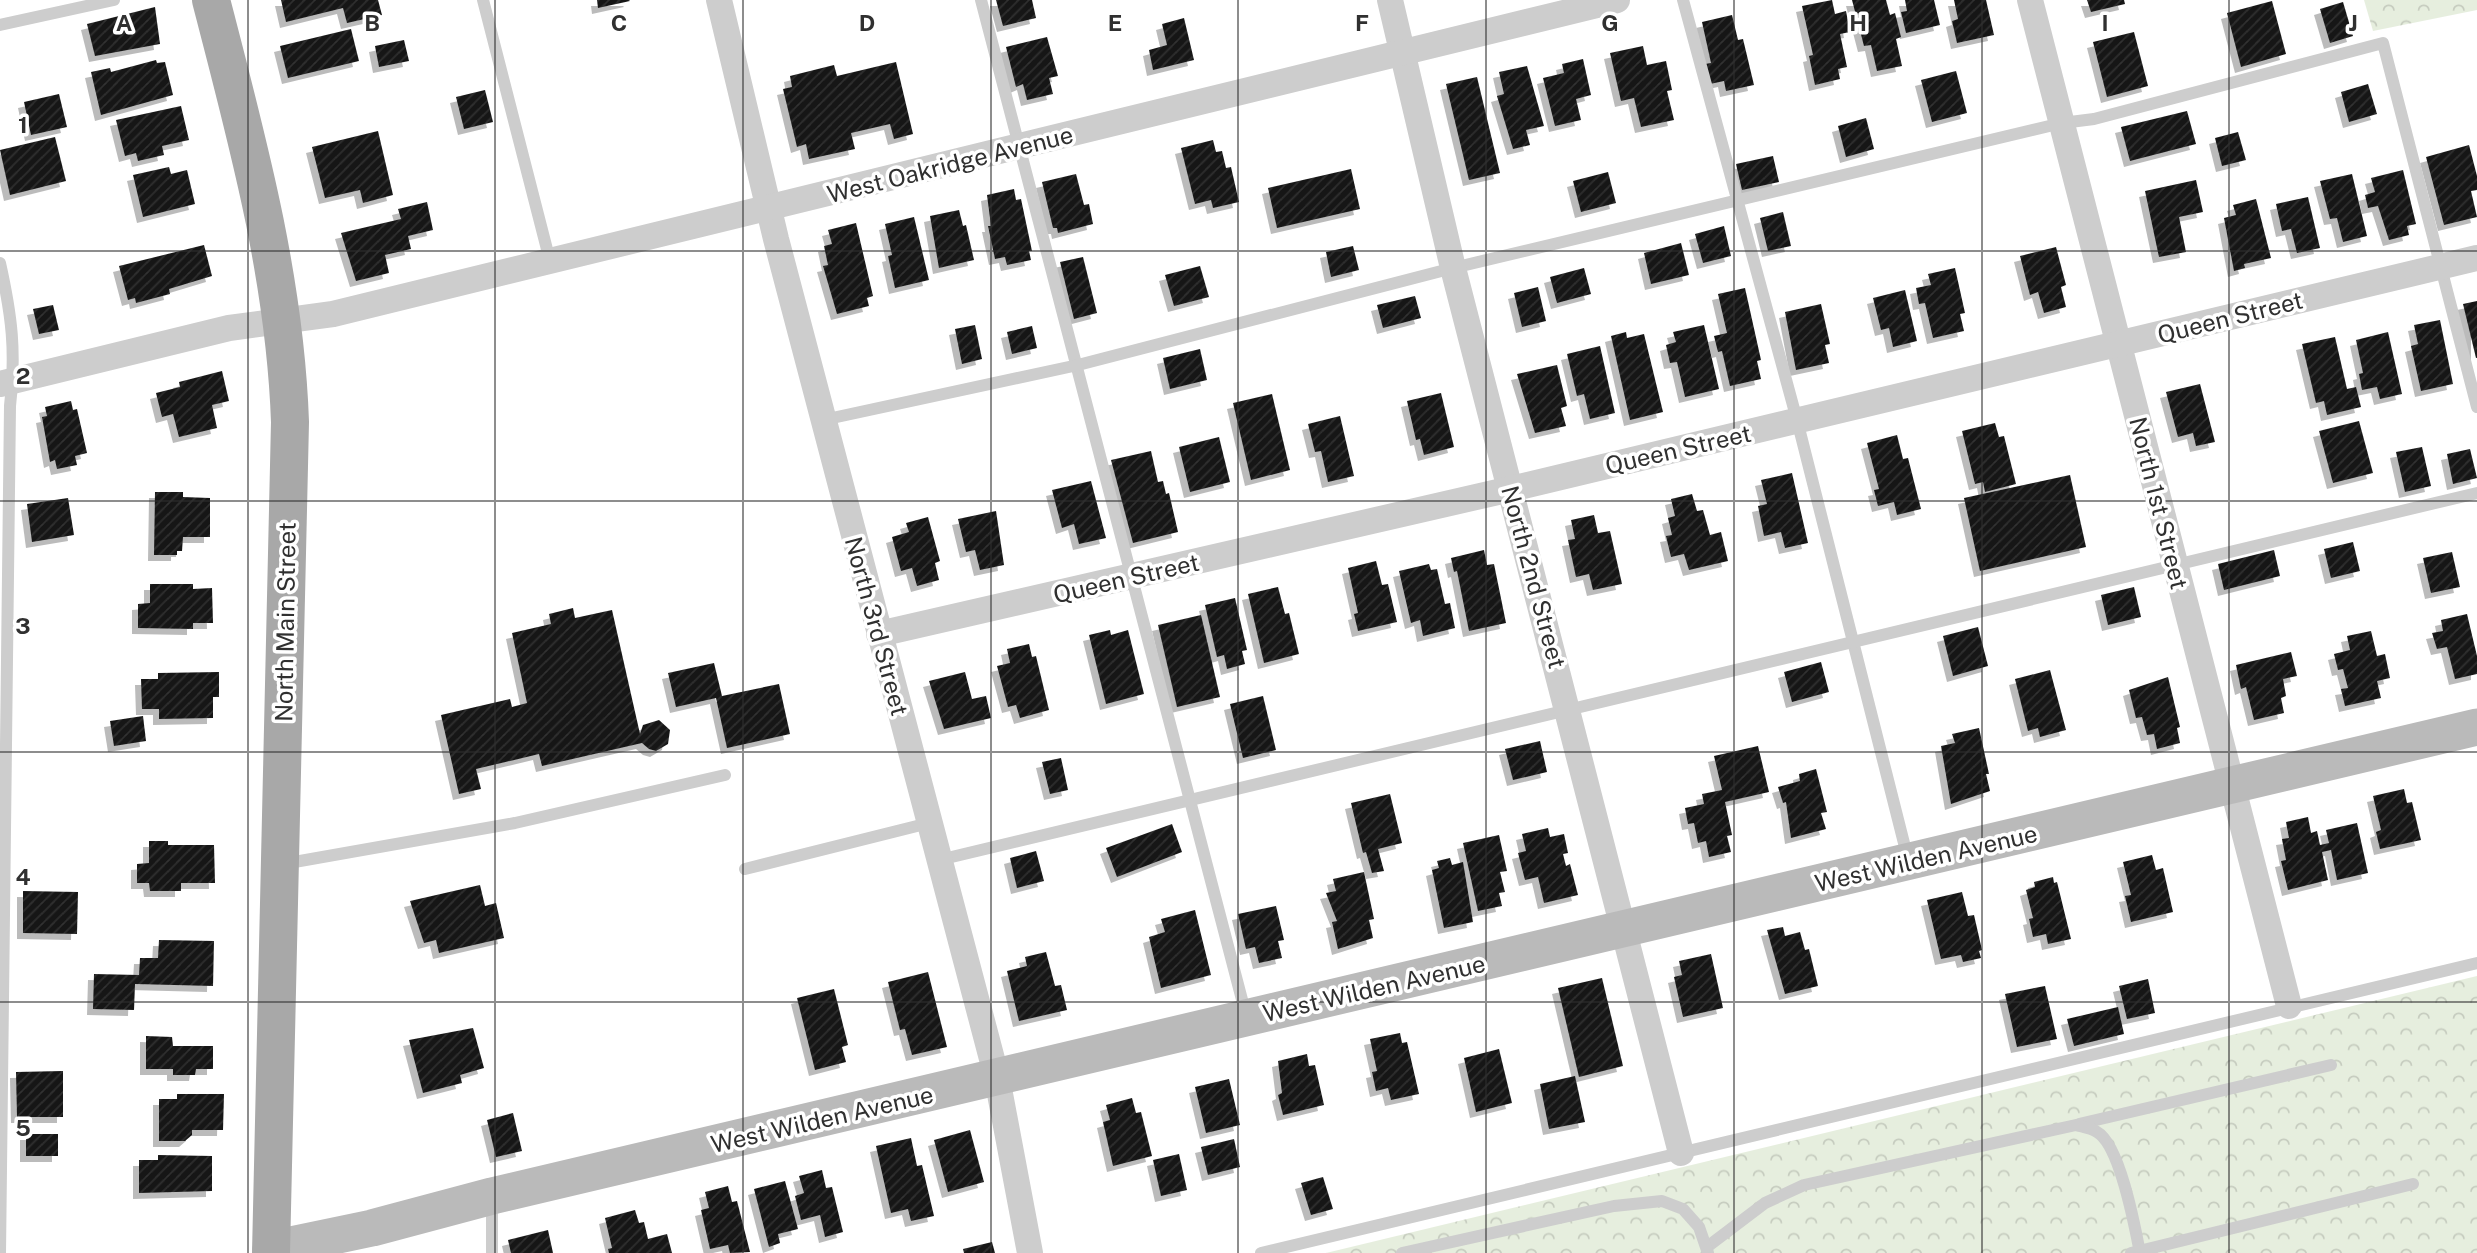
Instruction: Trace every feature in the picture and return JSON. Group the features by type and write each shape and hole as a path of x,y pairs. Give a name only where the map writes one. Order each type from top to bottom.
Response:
{"main road":[{"name":"North Main Street","path":"211,0 256,175 283,320 290,422 280,864 265,1252"}],"street":[{"name":"North 3rd Street","path":"719,0 768,208 996,1078 1030,1253"},
{"name":"North 2nd Street","path":"1390,0 1453,268 1682,1153"},
{"name":"West Oakridge Avenue","path":"6,382 229,328 333,314 1617,0"},
{"name":"North 1st Street","path":"2030,0 2290,1006"},
{"name":"Queen Street","path":"879,634 1511,489 2477,258"},
{"name":"West Wilden Avenue","path":"265,1252 2477,727"}],"lane":[{"path":"0,25 114,0"},
{"path":"483,0 551,261"},
{"path":"981,0 1247,1018"},
{"path":"1683,0 1797,420 1909,862"},
{"path":"823,420 1078,365 1453,268 2062,123 2094,119 2383,43 2477,407"},
{"path":"0,263 13,321 6,382 0,1253"},
{"path":"939,860 2477,493"},
{"path":"280,864 515,823 725,775"},
{"path":"745,869 929,823"},
{"path":"1261,1253 2477,963"},
{"path":"1402,1253 1614,1206 1662,1202 1683,1209 1699,1227 1707,1250 1765,1202 1804,1185 2331,1065"},
{"path":"2076,1125 2099,1132 2111,1148 2133,1216 2137,1252 2413,1184"},
{"path":"492,1196 492,1253"}],"green space":[{"path":"2364,0 2477,0 2477,10 2373,31"},
{"path":"2477,976 2477,1253 1326,1253"}],"building":[{"path":"281,0 378,0 382,15 347,23 343,8 286,22"},
{"path":"597,0 629,0 630,1 598,8"},
{"path":"996,0 1032,0 1036,18 1003,26"},
{"path":"1832,0 1835,14 1846,11 1850,32 1840,34 1847,67 1838,69 1840,79 1815,85 1809,56 1813,55 1802,6"},
{"path":"1852,0 1886,0 1890,15 1895,13 1901,37 1896,39 1902,66 1877,71 1871,45 1864,46"},
{"path":"1905,0 1934,0 1940,25 1906,33 1901,12 1907,11"},
{"path":"1954,0 1986,0 1994,35 1957,43 1952,21 1958,19"},
{"path":"2087,0 2124,0 2125,4 2091,12"},
{"path":"2272,1 2286,54 2241,67 2227,13"},
{"path":"2343,2 2353,36 2330,43 2320,9"},
{"path":"155,7 160,44 95,56 87,24"},
{"path":"1732,15 1738,40 1743,39 1754,85 1726,91 1724,81 1710,84 1705,64 1711,63 1702,22"},
{"path":"1184,18 1194,60 1153,70 1149,50 1167,45 1162,24"},
{"path":"351,29 359,61 288,78 280,46"},
{"path":"2134,32 2148,86 2107,97 2093,42"},
{"path":"1047,37 1058,76 1049,78 1053,94 1027,100 1023,84 1016,87 1006,47"},
{"path":"404,40 409,61 379,67 375,46"},
{"path":"1643,46 1647,65 1666,61 1672,90 1667,91 1674,120 1641,127 1634,98 1621,101 1610,53"},
{"path":"1583,59 1591,95 1576,99 1581,120 1555,126 1543,78 1564,73 1562,64"},
{"path":"156,60 157,63 165,62 173,95 101,115 91,72 110,68 111,72"},
{"path":"896,62 913,134 894,139 890,124 851,133 855,149 809,159 806,144 797,147 783,89 792,87 790,76 834,65 837,76"},
{"path":"1527,66 1544,126 1526,130 1530,145 1513,149 1497,96 1504,94 1499,72"},
{"path":"1956,71 1967,113 1932,122 1921,80"},
{"path":"1477,77 1500,173 1469,180 1446,84"},
{"path":"2368,84 2377,114 2349,122 2341,92"},
{"path":"485,90 493,122 464,129 456,97"},
{"path":"59,94 67,127 31,135 24,102"},
{"path":"181,106 189,140 162,146 164,155 138,161 136,153 125,156 116,120"},
{"path":"2187,111 2196,144 2130,161 2121,127"},
{"path":"1866,118 1874,149 1846,157 1838,126"},
{"path":"378,131 393,195 363,203 360,190 325,198 312,147"},
{"path":"2238,132 2246,160 2222,166 2215,138"},
{"path":"55,137 66,181 10,195 0,150"},
{"path":"1213,140 1216,152 1222,151 1226,168 1231,167 1239,202 1213,208 1211,200 1195,204 1181,148"},
{"path":"2469,145 2477,176 2477,190 2471,191 2477,217 2444,225 2426,157"},
{"path":"1773,156 1779,182 1742,190 1736,164"},
{"path":"169,167 171,174 187,170 195,204 143,217 133,175"},
{"path":"1351,169 1360,209 1277,228 1268,188"},
{"path":"2403,170 2416,224 2407,226 2409,235 2389,240 2378,206 2368,208 2365,195 2375,192 2371,178"},
{"path":"1608,172 1616,203 1581,212 1573,181"},
{"path":"1076,174 1084,205 1089,204 1093,224 1058,233 1057,228 1053,228 1042,182"},
{"path":"2352,174 2367,236 2343,242 2337,218 2330,219 2320,181"},
{"path":"2196,180 2203,212 2179,217 2186,252 2159,257 2145,191"},
{"path":"1014,189 1016,200 1021,199 1032,251 1029,251 1031,260 1007,265 1005,257 995,259 988,226 991,226 987,195"},
{"path":"2308,197 2320,248 2297,253 2291,229 2282,231 2276,204"},
{"path":"2256,199 2271,258 2244,264 2245,268 2234,271 2224,218 2236,215 2233,205"},
{"path":"427,202 433,230 408,236 411,249 385,255 389,273 356,281 341,233 401,219 398,209"},
{"path":"959,210 963,226 966,225 974,260 939,268 930,216"},
{"path":"1783,212 1791,246 1768,251 1760,218"},
{"path":"914,217 929,280 895,288 888,256 892,255 885,224"},
{"path":"856,223 873,296 867,298 869,306 837,314 823,266 828,265 824,246 832,244 828,230"},
{"path":"1724,226 1731,256 1703,263 1695,234"},
{"path":"1681,243 1689,275 1651,284 1644,253"},
{"path":"204,245 212,276 169,289 170,294 136,303 135,298 128,300 119,266"},
{"path":"1353,246 1359,270 1331,277 1326,252"},
{"path":"2056,247 2066,285 2061,287 2066,307 2044,313 2038,292 2030,295 2020,256"},
{"path":"1083,257 1097,313 1074,319 1060,262"},
{"path":"1200,266 1209,297 1174,306 1165,275"},
{"path":"1584,268 1591,294 1557,303 1550,277"},
{"path":"1955,268 1965,313 1960,314 1964,331 1933,338 1925,303 1919,304 1916,288 1931,285 1928,274"},
{"path":"1538,287 1546,321 1522,327 1514,293"},
{"path":"1745,288 1761,360 1757,361 1761,379 1730,386 1722,351 1718,352 1714,336 1727,333 1718,294"},
{"path":"1905,290 1917,341 1893,347 1889,328 1881,330 1873,298"},
{"path":"1415,296 1421,318 1383,328 1377,305"},
{"path":"2477,301 2477,358 2476,358 2463,304"},
{"path":"1821,304 1830,344 1825,345 1829,363 1796,370 1785,312"},
{"path":"53,305 59,330 39,334 33,309"},
{"path":"2440,320 2453,384 2421,391 2411,346 2418,344 2414,325"},
{"path":"975,325 982,359 962,364 955,329"},
{"path":"1704,325 1719,389 1685,397 1677,362 1670,363 1666,345 1676,342 1673,332"},
{"path":"1032,326 1037,348 1012,354 1007,332"},
{"path":"1626,332 1627,338 1644,334 1663,412 1630,420 1611,336"},
{"path":"2388,332 2402,394 2380,399 2377,387 2362,390 2359,374 2363,373 2356,340"},
{"path":"2335,337 2347,389 2356,387 2361,407 2327,415 2324,401 2316,403 2302,344"},
{"path":"1600,346 1615,413 1590,419 1584,394 1577,396 1567,354"},
{"path":"1200,349 1207,380 1170,389 1163,358"},
{"path":"1557,365 1567,406 1561,408 1566,426 1535,433 1517,374"},
{"path":"222,371 229,401 212,405 217,428 179,437 173,414 162,417 156,393 180,387 179,382"},
{"path":"2200,384 2215,442 2196,446 2193,433 2178,437 2166,392"},
{"path":"1441,393 1454,447 1424,455 1420,439 1416,440 1407,401"},
{"path":"1272,394 1290,470 1251,480 1233,403"},
{"path":"71,401 73,410 77,409 87,453 75,456 77,465 57,469 55,460 50,462 42,417 47,416 45,407"},
{"path":"1340,416 1354,476 1328,482 1321,451 1315,452 1308,424"},
{"path":"2359,421 2373,473 2333,483 2319,431"},
{"path":"1995,423 1999,437 2004,436 2016,484 1985,492 1983,482 1975,484 1962,431"},
{"path":"1897,435 1903,459 1908,458 1921,509 1897,515 1894,502 1878,506 1874,490 1879,489 1867,443"},
{"path":"1219,437 1230,482 1190,492 1179,447"},
{"path":"2422,447 2431,486 2405,492 2396,452"},
{"path":"2470,449 2477,478 2453,484 2447,454"},
{"path":"1151,451 1158,482 1163,481 1166,494 1169,493 1178,532 1133,543 1111,460"},
{"path":"1792,473 1808,543 1785,548 1781,532 1764,536 1758,506 1767,504 1761,480"},
{"path":"2070,475 2086,547 1980,571 1964,498"},
{"path":"1091,481 1106,538 1079,544 1074,524 1062,528 1052,490"},
{"path":"155,492 183,492 183,497 210,498 210,537 183,537 182,551 177,551 177,555 154,555"},
{"path":"1692,494 1697,511 1703,510 1710,535 1721,532 1728,561 1689,570 1684,554 1671,557 1666,536 1672,535 1668,518 1675,516 1671,499"},
{"path":"68,498 74,535 32,542 27,504"},
{"path":"996,511 1004,565 980,570 975,550 966,552 958,519"},
{"path":"1594,515 1598,533 1610,531 1622,584 1593,590 1589,574 1576,577 1568,540 1575,539 1571,520"},
{"path":"928,517 940,561 935,563 939,580 917,586 912,568 901,571 892,537 909,532 906,523"},
{"path":"2353,542 2360,571 2331,578 2324,549"},
{"path":"1484,550 1487,565 1494,564 1506,623 1469,631 1457,571 1454,572 1451,558"},
{"path":"2274,550 2280,576 2224,590 2218,564"},
{"path":"2452,552 2460,587 2431,593 2423,558"},
{"path":"1376,561 1382,585 1388,584 1397,622 1358,631 1354,614 1358,613 1348,568"},
{"path":"1429,564 1431,570 1437,569 1445,604 1450,603 1455,628 1423,636 1420,620 1411,623 1399,571"},
{"path":"150,584 193,584 193,589 212,588 213,623 193,623 193,629 138,628 138,604 150,603"},
{"path":"1278,587 1285,614 1289,613 1299,654 1264,663 1248,594"},
{"path":"2134,587 2141,617 2108,625 2101,595"},
{"path":"1235,598 1247,650 1242,651 1245,664 1227,669 1224,655 1217,657 1205,605"},
{"path":"573,608 575,618 612,610 640,734 643,725 659,720 670,730 668,744 656,751 642,743 542,766 539,754 476,769 481,789 459,794 441,715 510,699 512,707 527,703 512,633 551,624 549,614"},
{"path":"2467,614 2477,656 2477,674 2455,679 2447,647 2437,649 2432,633 2443,631 2441,620"},
{"path":"1201,615 1220,697 1177,707 1158,625"},
{"path":"1978,627 1988,666 1953,676 1943,636"},
{"path":"1110,630 1111,635 1128,630 1144,694 1106,704 1089,635"},
{"path":"2371,631 2377,656 2385,654 2390,678 2377,681 2381,698 2345,706 2341,689 2348,688 2343,669 2338,670 2334,654 2350,650 2347,636"},
{"path":"1029,644 1032,657 1036,656 1049,710 1020,718 1016,705 1008,707 997,666 1010,663 1007,649"},
{"path":"2291,652 2297,676 2283,679 2286,696 2281,698 2284,713 2254,720 2246,687 2241,689 2236,665"},
{"path":"1821,662 1829,692 1792,702 1784,672"},
{"path":"714,663 722,696 779,684 790,734 727,748 716,698 676,707 668,673"},
{"path":"2050,670 2066,730 2040,737 2038,728 2028,731 2015,679"},
{"path":"219,672 219,697 213,697 213,718 159,719 159,709 142,709 141,679 158,679 158,673"},
{"path":"965,672 972,699 986,696 991,718 944,729 929,681"},
{"path":"2168,677 2180,727 2177,728 2180,743 2157,749 2154,734 2147,735 2142,717 2136,718 2129,690"},
{"path":"1263,696 1276,750 1243,758 1230,704"},
{"path":"143,716 146,741 114,746 110,721"},
{"path":"1979,728 1990,791 1951,804 1941,746 1955,743 1952,734"},
{"path":"1540,741 1547,772 1513,780 1505,749"},
{"path":"1758,746 1769,792 1725,802 1732,835 1727,836 1731,852 1709,857 1706,841 1698,843 1694,823 1688,824 1685,808 1704,804 1702,794 1722,790 1714,756"},
{"path":"1061,758 1068,790 1050,794 1042,762"},
{"path":"1816,769 1827,812 1821,813 1826,829 1791,838 1786,802 1783,803 1778,787 1800,781 1799,774"},
{"path":"2404,789 2407,803 2412,802 2421,840 2380,849 2376,832 2381,830 2373,796"},
{"path":"1390,794 1402,843 1378,849 1384,871 1372,873 1366,852 1363,853 1351,803"},
{"path":"2308,817 2311,833 2317,831 2320,845 2329,843 2326,830 2357,823 2368,873 2337,880 2331,850 2322,852 2328,880 2288,890 2281,861 2286,860 2282,839 2289,838 2286,822"},
{"path":"1172,824 1182,852 1117,877 1106,848"},
{"path":"1548,828 1550,837 1564,834 1568,853 1563,854 1566,866 1570,864 1578,895 1544,903 1538,877 1525,880 1518,853 1526,851 1522,834"},
{"path":"1499,835 1507,871 1500,872 1505,892 1499,893 1502,906 1478,911 1463,843"},
{"path":"149,841 168,841 168,845 214,845 215,883 181,883 181,891 150,891 149,883 137,883 137,864 149,863"},
{"path":"1036,851 1044,881 1017,888 1010,858"},
{"path":"2152,855 2156,870 2163,868 2173,912 2131,922 2125,896 2131,895 2123,862"},
{"path":"1450,858 1452,865 1463,862 1473,922 1444,928 1432,870 1439,868 1437,861"},
{"path":"1364,872 1374,919 1369,920 1373,938 1338,949 1332,922 1337,921 1326,893 1336,891 1333,879"},
{"path":"2053,877 2054,883 2057,882 2071,939 2048,944 2046,934 2033,937 2029,919 2033,918 2026,890 2035,887 2034,882"},
{"path":"480,885 485,906 496,903 504,938 439,953 436,940 424,943 410,901"},
{"path":"23,891 78,892 77,934 23,933"},
{"path":"1962,892 1968,916 1974,915 1982,950 1979,951 1981,958 1963,962 1961,955 1941,959 1927,900"},
{"path":"1276,906 1284,940 1278,941 1282,958 1259,963 1255,947 1246,949 1238,914"},
{"path":"1195,910 1211,975 1161,988 1149,937 1165,932 1161,919"},
{"path":"1783,927 1785,936 1800,932 1805,950 1809,949 1818,986 1785,994 1767,930"},
{"path":"159,940 214,941 213,986 135,984 134,1010 93,1009 94,974 139,975 140,958 158,958"},
{"path":"1046,952 1055,986 1061,985 1067,1010 1019,1021 1007,971 1027,966 1025,957"},
{"path":"1711,954 1723,1008 1683,1017 1674,977 1682,975 1679,961"},
{"path":"928,972 947,1047 912,1055 905,1029 900,1030 888,982"},
{"path":"1602,978 1623,1066 1579,1077 1558,988"},
{"path":"2148,979 2155,1013 2127,1019 2119,986"},
{"path":"2045,986 2057,1039 2017,1047 2005,994"},
{"path":"834,989 848,1045 842,1047 846,1062 815,1070 797,998"},
{"path":"2118,1007 2124,1034 2074,1046 2067,1019"},
{"path":"473,1028 484,1068 460,1075 462,1083 423,1093 409,1040"},
{"path":"1400,1033 1402,1043 1407,1042 1419,1094 1391,1100 1388,1088 1376,1091 1372,1072 1377,1071 1370,1039"},
{"path":"146,1036 172,1037 173,1046 213,1046 213,1069 196,1069 195,1075 173,1075 173,1069 146,1069"},
{"path":"1499,1049 1512,1103 1476,1112 1464,1058"},
{"path":"1307,1054 1309,1066 1315,1065 1324,1105 1283,1115 1278,1095 1282,1093 1278,1061"},
{"path":"63,1071 63,1117 17,1117 16,1072"},
{"path":"1575,1076 1585,1122 1549,1129 1540,1084"},
{"path":"1229,1079 1240,1125 1206,1133 1195,1087"},
{"path":"177,1094 224,1094 223,1130 192,1130 192,1135 185,1141 159,1141 159,1099 177,1099"},
{"path":"1132,1098 1136,1113 1141,1112 1152,1156 1113,1166 1103,1122 1110,1120 1106,1105"},
{"path":"513,1113 522,1151 496,1157 487,1120"},
{"path":"970,1130 984,1182 948,1192 934,1140"},
{"path":"26,1134 58,1134 58,1156 26,1156"},
{"path":"911,1138 917,1166 922,1165 934,1216 911,1221 908,1209 891,1213 876,1146"},
{"path":"1234,1139 1240,1167 1208,1175 1201,1147"},
{"path":"1179,1154 1187,1190 1161,1196 1153,1160"},
{"path":"158,1155 212,1156 212,1191 139,1193 139,1160 158,1160"},
{"path":"822,1170 826,1188 832,1187 843,1232 825,1237 820,1215 801,1220 795,1196 804,1193 799,1176"},
{"path":"1323,1177 1333,1209 1311,1215 1301,1183"},
{"path":"785,1181 798,1229 778,1234 780,1243 769,1247 754,1189"},
{"path":"728,1186 732,1202 737,1201 750,1252 730,1253 728,1245 710,1249 701,1210 709,1208 705,1192"},
{"path":"635,1210 639,1223 644,1222 648,1239 667,1234 672,1253 609,1253 608,1249 612,1248 605,1218"},
{"path":"548,1230 553,1253 511,1253 508,1240"},
{"path":"992,1242 995,1253 964,1253 963,1249"}]}
